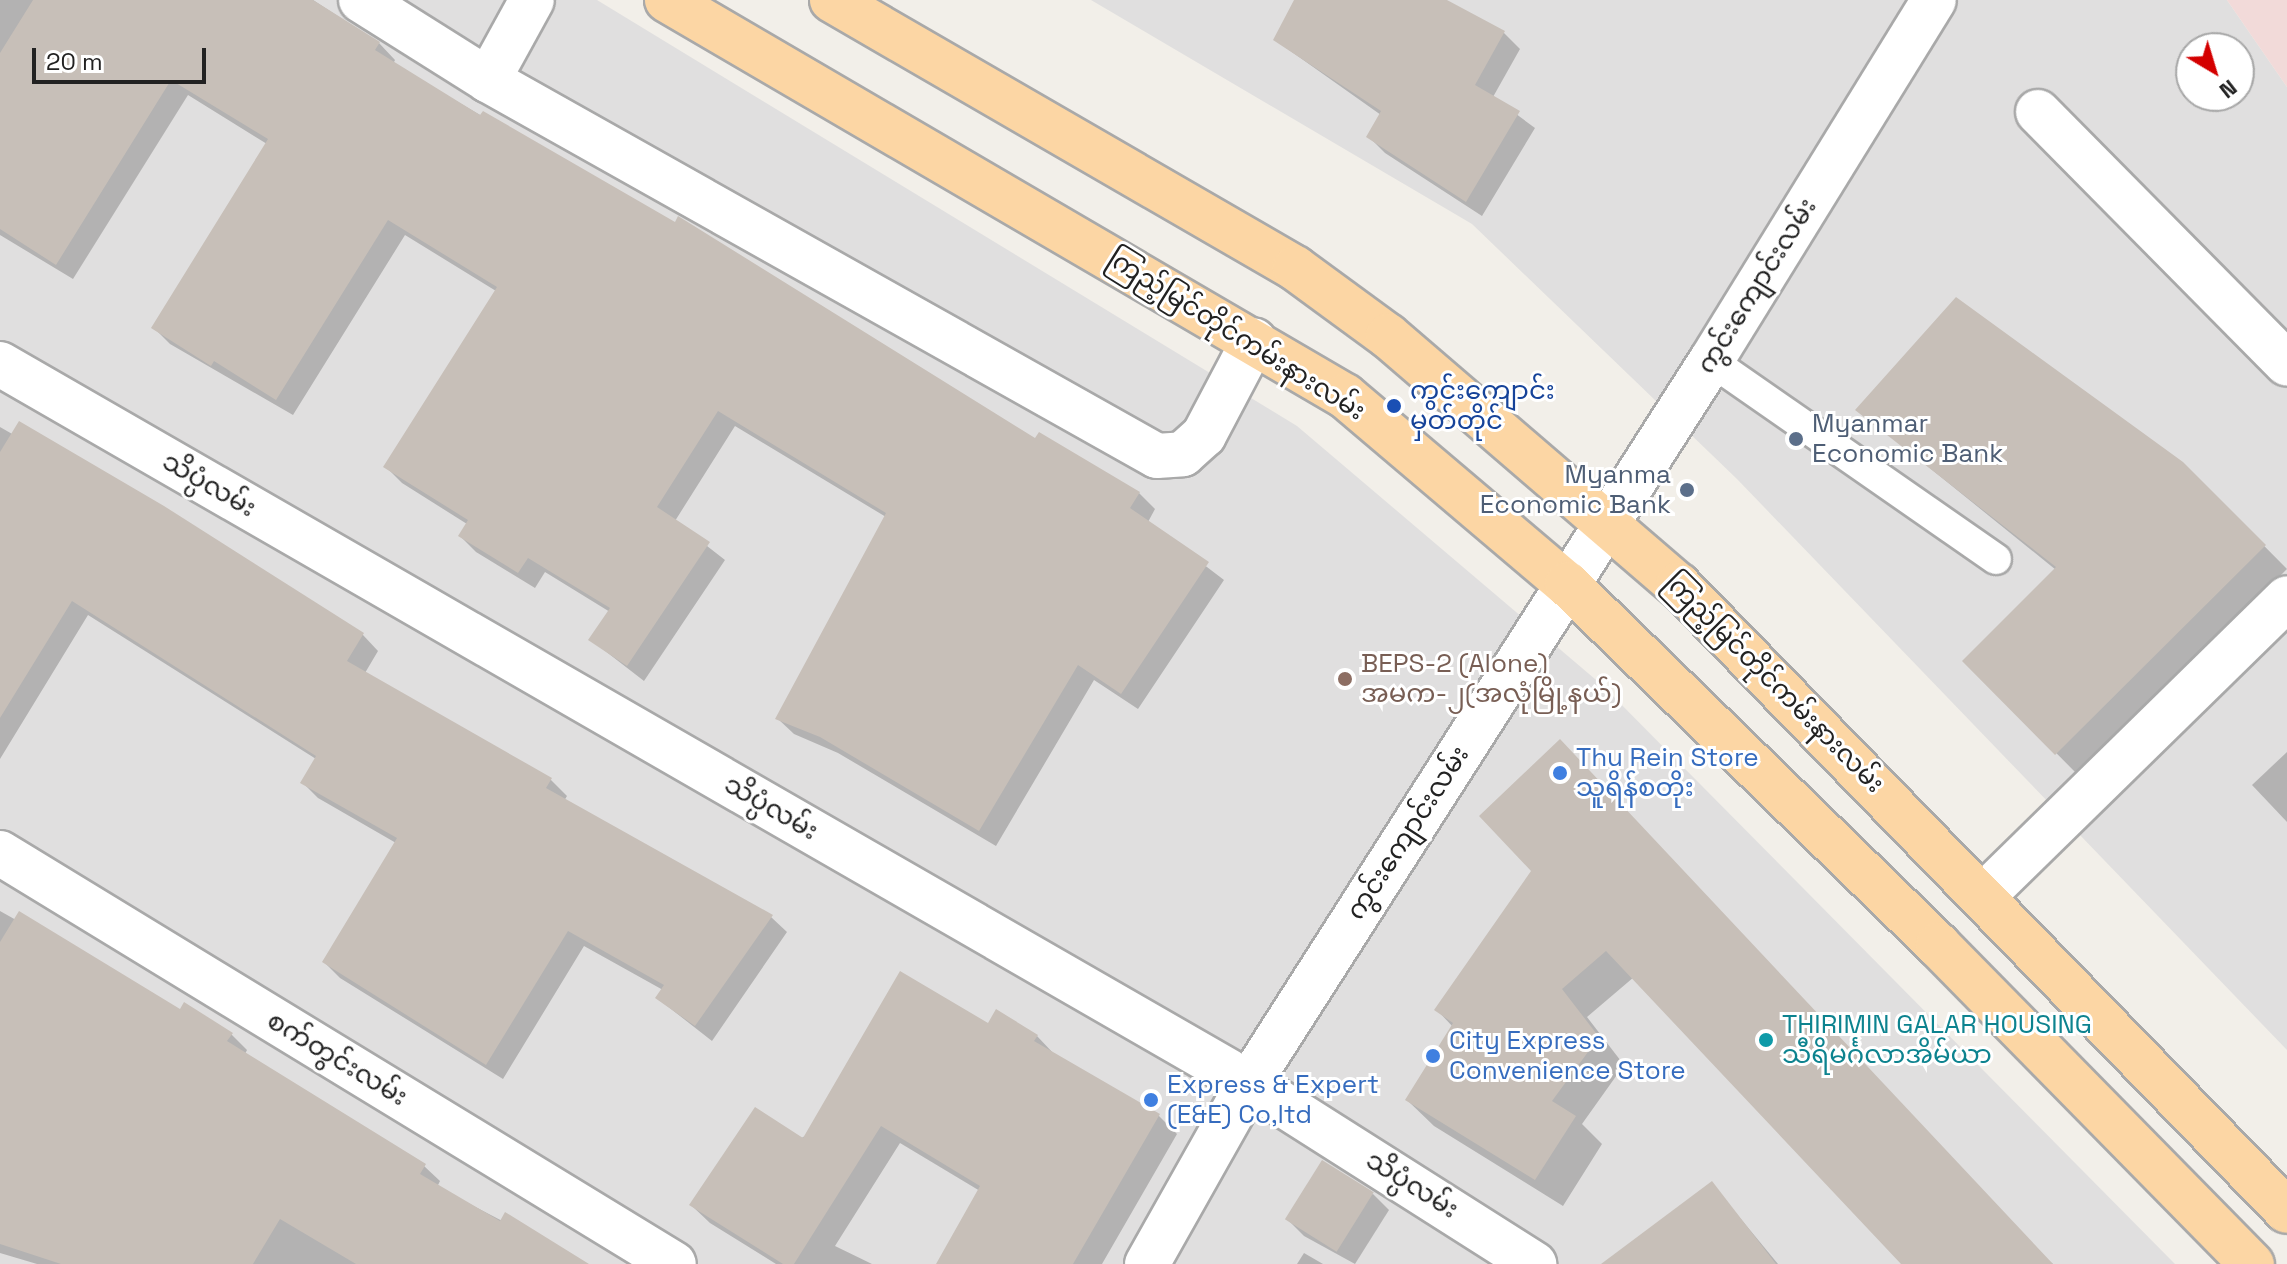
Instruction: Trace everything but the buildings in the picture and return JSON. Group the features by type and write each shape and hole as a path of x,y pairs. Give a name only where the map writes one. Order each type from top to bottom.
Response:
{"main road":[{"name":"ကြည့်မြင်တိုင်ကမ်းနားလမ်း","path":"832,0 1295,268 1388,336 1678,585 1984,895 2287,1211"},
{"name":"ကြည့်မြင်တိုင်ကမ်းနားလမ်း","path":"675,2 1345,396 1567,584 1938,945 2252,1264"},
{"path":"2172,1183 2220,1138"}],"street":[{"path":"361,0 488,80 1157,456 1183,454 1204,435 1254,340"},
{"path":"488,80 532,0"},
{"name":"ကွင်းကျောင်းလမ်း","path":"1147,1264 1249,1083 1711,361 1934,0"},
{"path":"2038,112 2287,364"},
{"name":"သိပ္ပံလမ်း","path":"0,364 1249,1083 1534,1264"},
{"path":"1984,895 2287,598"},
{"name":"စက်တွင်းလမ်း","path":"0,853 674,1264"}],"lane":[{"path":"1711,361 1996,559"}],"shaded area":[{"path":"0,0 597,0 1297,426 1602,685 2175,1264 0,1264"},
{"path":"1091,0 2227,0 2249,32 2175,32 2175,112 2255,112 2255,41 2287,87 2287,1050 1737,479 1472,224"},
{"path":"2227,0 2287,0 2287,87 2255,41 2255,32 2249,32"}],"place":[{"name":"ကွင်းကျောင်း မှတ်တိုင်","path":"1394,406"},
{"name":"Myanmar Economic Bank","path":"1796,439"},
{"name":"Myanma Economic Bank","path":"1687,490"},
{"name":"BEPS-2 (Alone) အမက-၂(အလုံမြို့နယ်)","path":"1345,679"},
{"name":"Thu Rein Store သူရိန်စတိုး","path":"1560,773"},
{"name":"THIRIMIN GALAR HOUSING သီရိမင်္ဂလာအိမ်ယာ","path":"1766,1040"},
{"name":"City Express Convenience Store","path":"1433,1056"},
{"name":"Express & Expert (E&E) Co,ltd","path":"1151,1100"}]}
